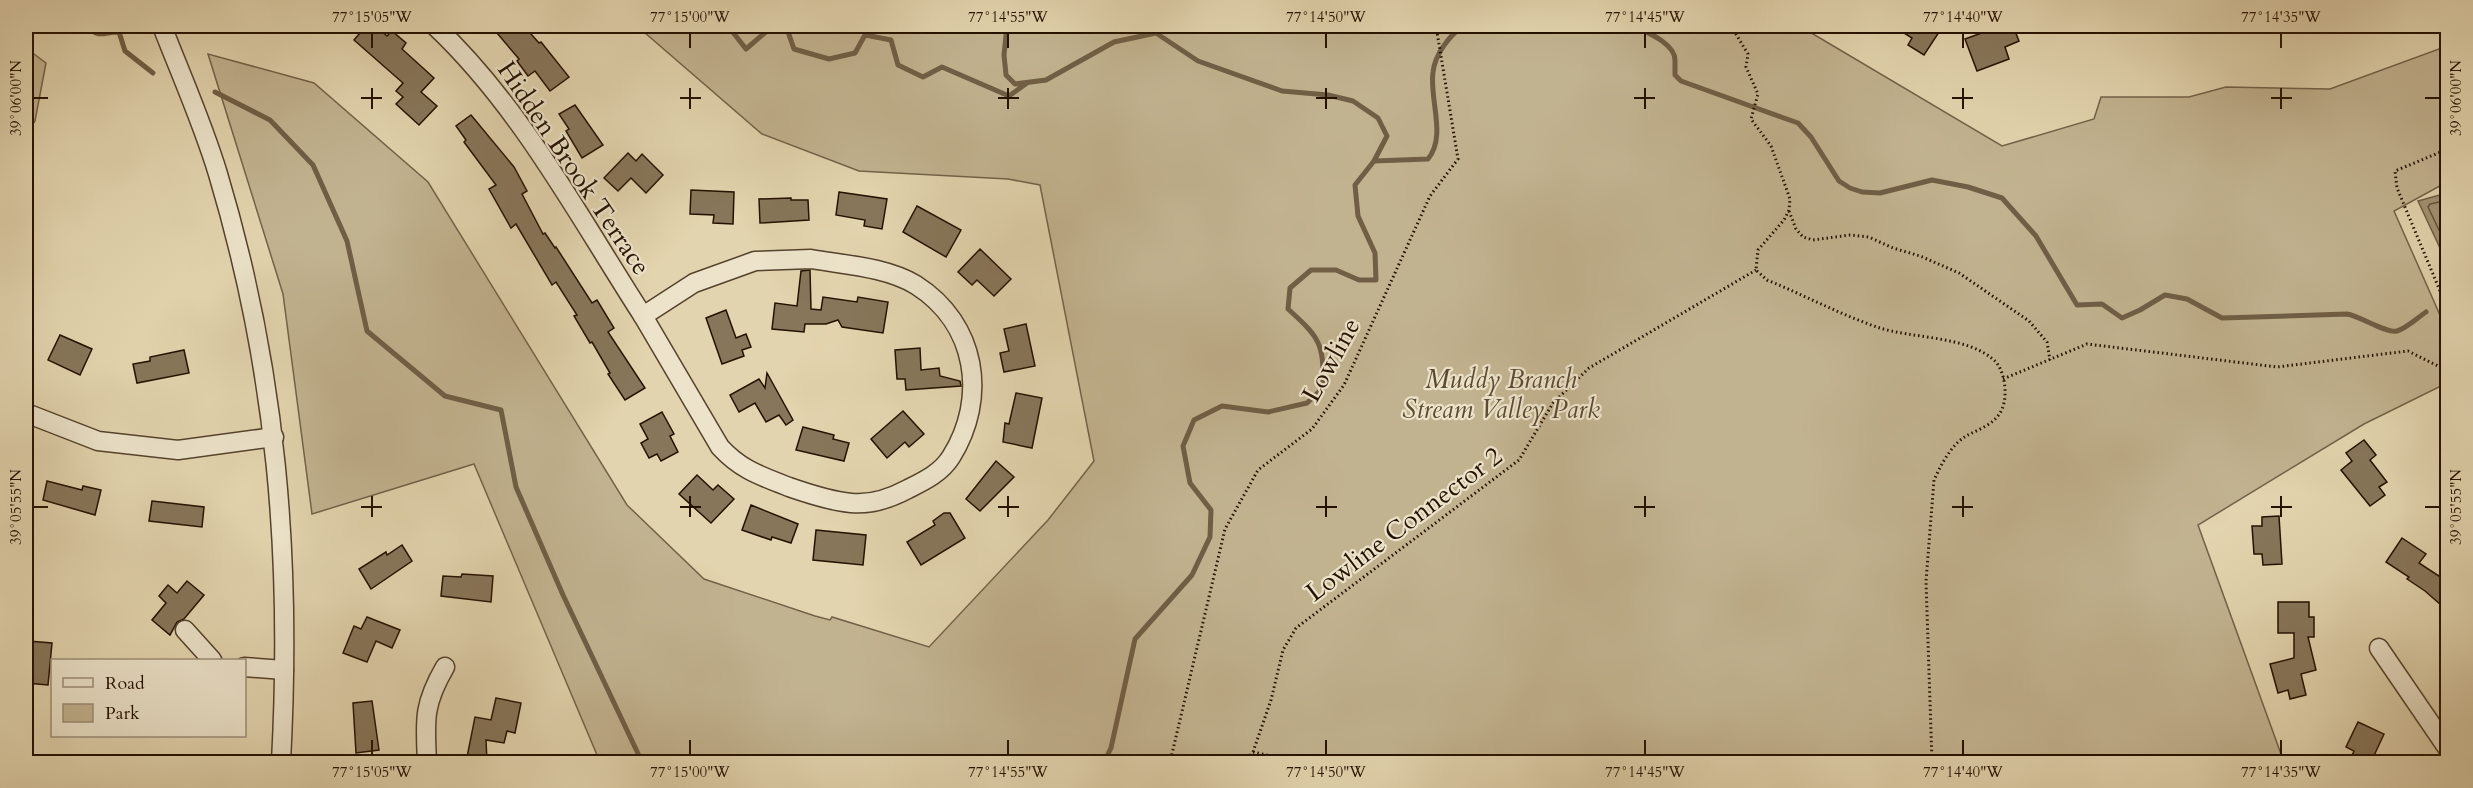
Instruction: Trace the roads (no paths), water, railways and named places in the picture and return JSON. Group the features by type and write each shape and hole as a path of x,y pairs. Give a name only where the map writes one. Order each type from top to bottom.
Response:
{"street":[{"path":"162,26 207,141 234,232 262,362 274,437 284,574 284,670 280,762"},
{"name":"Hidden Brook Terrace","path":"435,26 454,44 528,136 643,316 720,447 734,462 753,473 813,496 853,504 891,498 933,476 951,458 969,417 973,368 966,343 954,321 937,301 916,285 891,274 811,259 755,261 694,283 643,316"},
{"path":"26,413 98,441 178,450 274,437"},
{"path":"185,630 211,659"},
{"path":"2379,648 2448,749"},
{"path":"246,667 284,670"},
{"path":"427,762 424,719 433,688 445,667"}],"water":[{"path":"2448,193 2447,263 2418,201"}],"waterway":[{"path":"88,26 99,34 119,32 125,51 153,73"},
{"path":"728,26 746,49 767,31 786,26 794,49 829,59 855,53 865,35 891,40 898,65 923,77 942,67 1009,96 1027,83"},
{"path":"1007,26 1004,55 1006,75 1015,84 1046,80 1114,42 1156,33 1198,61 1282,91 1328,95 1353,101 1378,118 1387,136 1374,161 1355,185 1358,216 1375,253 1376,280 1359,280 1336,270 1311,270 1290,288 1288,309 1307,327 1318,342 1321,351 1323,388 1307,403 1268,412 1222,406 1194,420 1183,446 1190,483 1211,510 1210,537 1192,575 1135,639 1111,748 1104,762"},
{"path":"1374,161 1428,159 1434,150 1437,128 1432,83 1434,65 1443,46 1462,26"},
{"path":"1634,26 1659,39 1670,48 1674,54 1675,75 1681,81 1798,123 1811,137 1839,181 1850,188 1862,192 1880,193 1932,180 1968,187 2002,198 2036,236 2077,305 2102,304 2122,318 2165,295 2187,299 2222,318 2347,314 2393,331 2404,328 2426,312"},
{"path":"215,92 270,120 313,165 347,241 367,331 445,396 501,410 516,487 563,595 642,762"}],"park label":[{"name":"Muddy Branch Stream Valley Park","path":"1501,394"}]}
